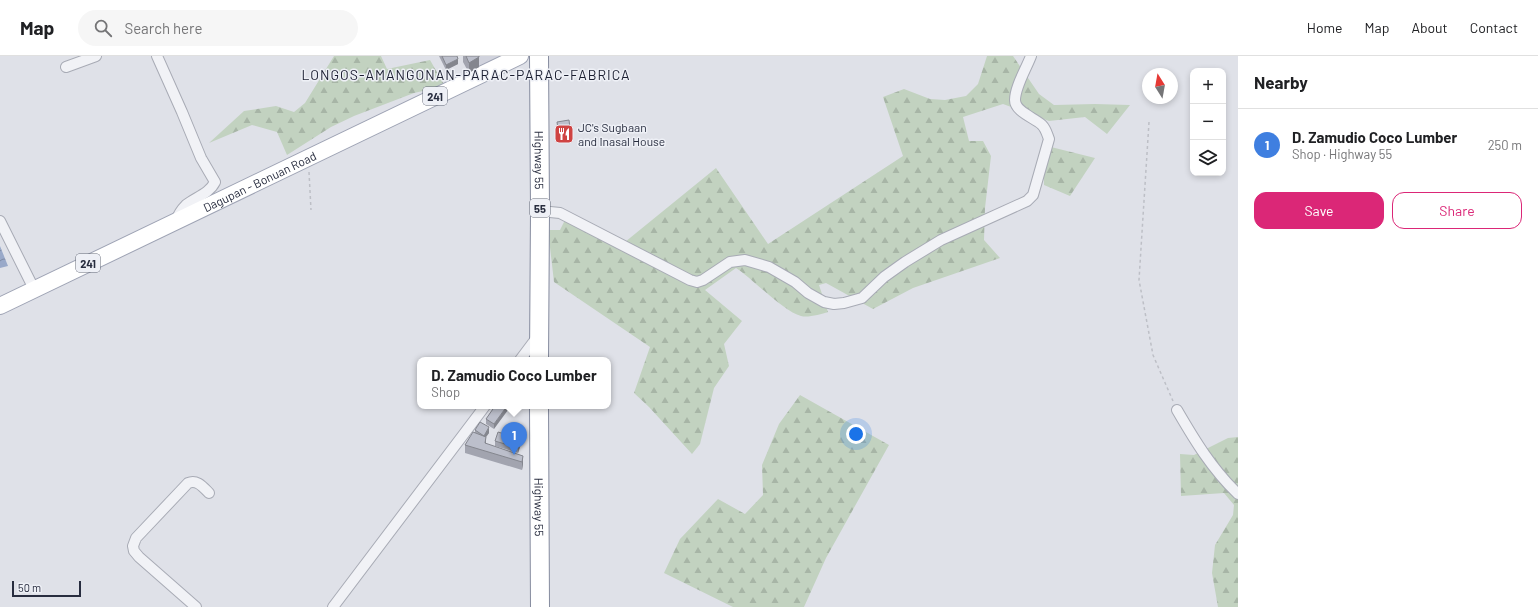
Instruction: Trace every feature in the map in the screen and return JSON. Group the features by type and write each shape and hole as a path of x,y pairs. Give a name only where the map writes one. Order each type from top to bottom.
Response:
{"highway":[{"name":"Highway 55","path":"539,56 550,212 538,335 539,357"},
{"name":"Highway 55","path":"539,409 540,607"}],"main road":[{"name":"Dagupan - Bonuan Road","path":"0,306 520,56"}],"street":[{"path":"66,67 96,56"},
{"path":"156,56 201,158 215,182 211,188 186,206 180,212 176,221"},
{"path":"550,212 696,282 703,280 730,262 745,260 769,267 824,302 834,304 862,298 884,277 941,240 1027,201 1032,195 1049,139 1043,125 1017,108 1015,102 1016,93 1030,56"},
{"path":"0,221 34,289"},
{"path":"522,357 538,335"},
{"path":"333,607 483,409"},
{"path":"1178,410 1196,443 1221,477 1238,494"},
{"path":"196,607 139,557 134,551 133,546 136,538 188,483 192,481 196,482 209,493"}],"path":[{"path":"1149,122 1139,280 1153,355 1178,410"},
{"path":"311,210 312,156"}],"shaded area":[{"path":"474,56 503,56 481,68"}],"green space":[{"path":"334,56 381,56 387,69 430,60 445,86 414,93 354,116 331,127 287,155 277,132 252,125 209,143 244,111 276,106 294,112 305,103"},
{"path":"987,56 1013,56 1039,94 1054,105 1130,105 1107,134 1085,117 1049,121 1003,104 963,117 969,141 983,141 991,156 985,208 984,240 1000,258 913,288 873,309 826,283 819,285 828,312 811,316 801,316 786,308 736,268 705,290 742,321 724,344 729,366 714,388 700,444 692,454 649,407 634,393 650,347 554,282 548,230 560,230 569,212 625,242 716,168 768,244 903,156 883,97 904,89 930,99 945,100 966,96 978,84"},
{"path":"1043,145 1095,158 1070,196 1044,185"},
{"path":"800,395 889,445 826,558 804,607 733,607 664,573 680,539 718,499 745,514 763,495 762,465 779,424"},
{"path":"1238,437 1238,607 1218,607 1212,573 1215,545 1233,515 1234,505 1224,493 1181,496 1180,454 1194,455 1228,438"}],"water":[{"path":"0,246 8,266 0,268"}],"building":[{"path":"442,56 457,56 458,59 446,65"},
{"path":"466,56 479,56 479,57 469,63"},
{"path":"569,120 571,136 559,137 557,122"},
{"path":"493,409 505,409 494,424 486,419"},
{"path":"480,422 489,427 484,436 475,430"},
{"path":"473,432 486,437 485,443 523,456 522,462 465,445"},
{"path":"498,432 521,439 518,448 495,441"}],"place":[{"name":"JC's Sugbaan and Inasal House","path":"564,134"},
{"name":"D. Zamudio Coco Lumber","path":"514,455"}],"district":[{"name":"LONGOS-AMANGONAN-PARAC‑PARAC-FABRICA","path":"466,74"}]}
